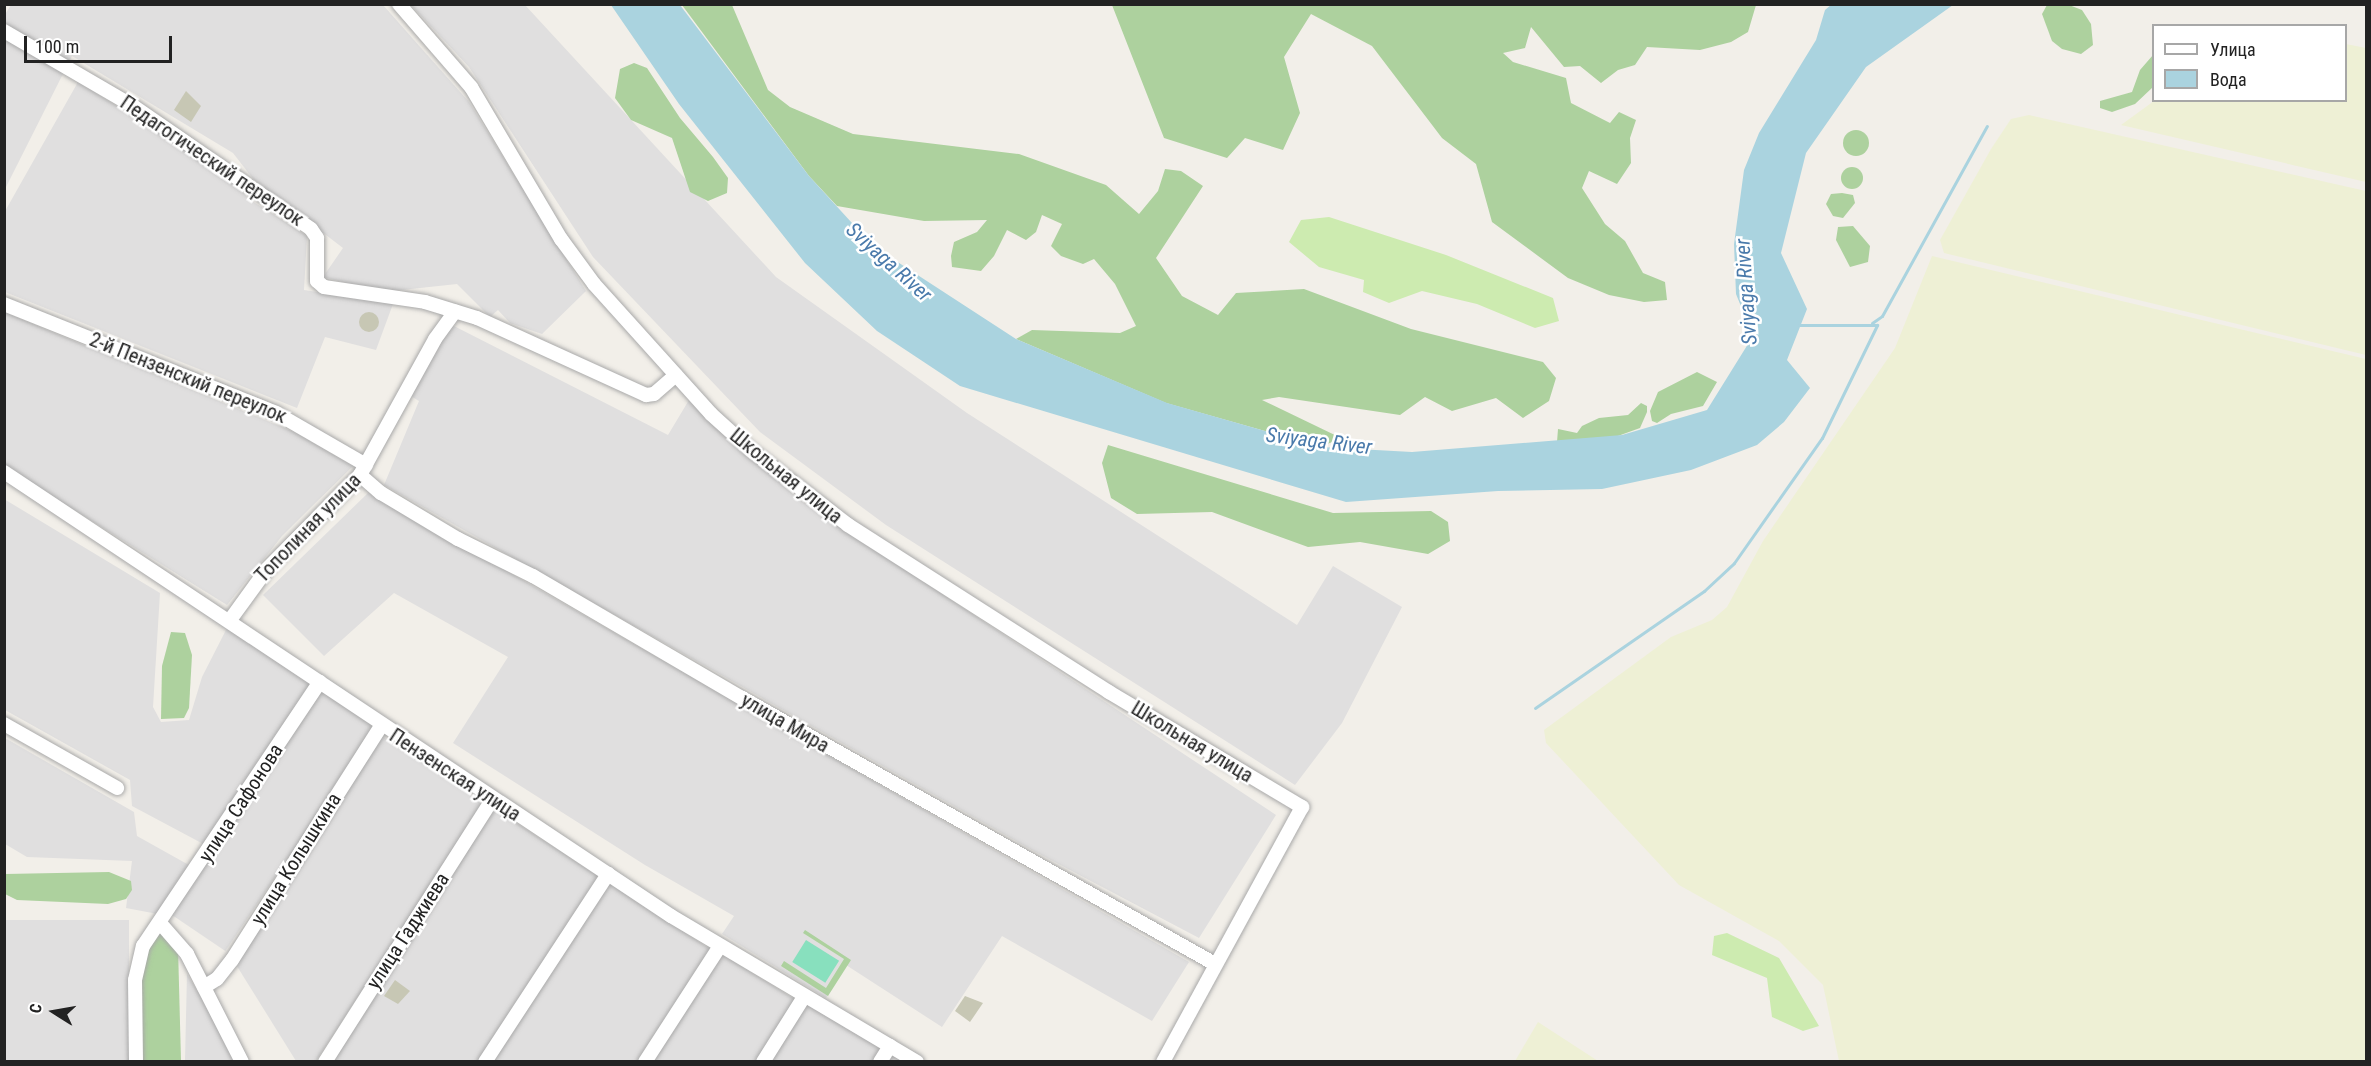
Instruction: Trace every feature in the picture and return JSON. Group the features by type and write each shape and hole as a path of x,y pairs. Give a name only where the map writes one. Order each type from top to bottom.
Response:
{"street":[{"name":"Школьная улица","path":"399,4 471,87 561,238 594,284 676,375 752,451 832,514 1109,692 1302,807 1215,964"},
{"name":"Педагогический переулок","path":"4,31 133,106 311,229 317,238 317,281 324,287 425,302 455,311 646,395 654,394 676,375"},
{"name":"2-й Пензенский переулок","path":"4,304 276,413 363,470"},
{"name":"Тополиная улица","path":"230,620 267,569 363,470 435,339 455,311"},
{"name":"улица Мира","path":"363,470 381,493 458,539 533,576 752,704 1215,964"},
{"name":"Пензенская улица","path":"4,472 230,620 381,726 492,800 720,946 917,1062"},
{"name":"улица Сафонова","path":"136,1062 137,966 143,946 161,924 320,682"},
{"path":"4,724 117,788"},
{"name":"улица Колышкина","path":"204,987 217,979 232,960 381,726"},
{"name":"улица Гаджиева","path":"325,1062 492,800"},
{"path":"485,1062 608,874"},
{"path":"161,924 187,954 242,1062"},
{"path":"645,1062 720,946"},
{"path":"1164,1062 1215,964"},
{"path":"763,1062 804,997"},
{"path":"880,1062 890,1046"}],"shaded area":[{"path":"11,5 383,5 469,102 586,291 542,334 510,323 498,310 490,317 457,284 383,292 323,277 343,248 254,180 233,153 72,56 5,189 4,16"},
{"path":"411,5 525,5 776,277 967,413 1297,625 1333,566 1402,607 1342,723 1295,785 886,525 760,432 593,257 469,67"},
{"path":"2347,44 2366,48 2366,182 2121,125 2153,102 2347,102"},
{"path":"78,82 227,175 249,199 307,236 304,290 393,304 376,350 325,337 297,408 5,292 4,213"},
{"path":"186,91 201,106 191,122 174,110"},
{"path":"2029,115 2366,191 2366,355 1944,253 1940,240 1991,149 2011,119"},
{"path":"1932,256 2366,359 2366,1061 1839,1061 1823,985 1779,941 1679,885 1546,743 1544,730 1671,637 1712,620 1727,607 1763,541 1895,348"},
{"path":"4,312 296,433 353,466 282,536 227,605 5,467"},
{"path":"369,312 376,315 379,322 376,329 369,332 362,329 359,322 362,315"},
{"path":"450,324 668,435 689,400 797,498 1276,815 1199,938 1032,850 384,485 419,401 409,395"},
{"path":"369,492 1189,962 1152,1021 1002,936 942,1027 846,965 826,998 722,934 734,916 645,865 453,743 508,657 394,593 324,656 263,595"},
{"path":"4,499 160,593 153,707 161,722 189,720 202,677 227,628 312,684 209,847 132,806 130,780 5,710"},
{"path":"321,691 376,728 225,951 171,914"},
{"path":"382,736 484,804 316,1061 296,1061 235,963"},
{"path":"5,738 134,812 137,836 196,869 163,915 126,908 132,861 27,857 5,844"},
{"path":"495,809 710,949 637,1061 329,1062"},
{"path":"4,920 129,920 129,1061 4,1061"},
{"path":"720,953 796,1000 807,1002 902,1061 650,1062"},
{"path":"187,974 241,1061 185,1061"},
{"path":"395,980 410,991 398,1004 384,996"},
{"path":"965,996 983,1003 970,1022 955,1011"},
{"path":"1538,1022 1598,1061 1515,1061"}],"green space":[{"path":"682,5 732,5 768,90 790,107 853,134 1019,154 1106,185 1139,214 1158,191 1165,169 1181,171 1203,186 1156,258 1182,296 1218,315 1236,293 1304,289 1411,329 1543,362 1556,378 1549,401 1523,418 1496,398 1452,411 1425,397 1400,415 1279,397 1262,400 1341,438 1321,447 1166,403 1016,339 1032,330 1120,333 1136,326 1115,284 1094,259 1083,264 1061,256 1051,246 1062,224 1042,215 1036,232 1026,240 1007,230 994,256 981,271 952,267 951,256 954,242 977,232 987,220 924,221 837,206 809,176"},
{"path":"1112,5 1756,5 1748,32 1731,42 1700,50 1647,47 1635,65 1618,70 1601,83 1580,66 1564,67 1531,27 1525,48 1503,53 1513,62 1566,78 1571,103 1610,123 1619,112 1636,120 1630,138 1631,163 1617,184 1589,171 1582,188 1605,224 1625,241 1643,273 1665,282 1667,300 1644,302 1609,295 1568,278 1492,222 1476,164 1442,138 1372,46 1311,14 1284,57 1300,113 1283,150 1245,138 1227,158 1164,138"},
{"path":"2047,5 2069,5 2082,10 2091,24 2093,45 2081,54 2062,49 2052,41 2042,14"},
{"path":"2152,56 2152,88 2135,104 2112,112 2100,108 2100,101 2132,92 2140,70"},
{"path":"634,63 647,68 680,118 713,157 728,178 727,193 708,201 690,192 672,138 631,120 615,98 620,69"},
{"path":"1856,130 1865,134 1869,143 1865,152 1856,156 1847,152 1843,143 1847,134"},
{"path":"1852,167 1860,170 1863,178 1860,186 1852,189 1844,186 1841,178 1844,170"},
{"path":"1831,194 1853,195 1855,203 1843,218 1833,216 1826,204"},
{"path":"1329,217 1446,255 1553,298 1559,321 1535,328 1477,304 1422,291 1389,303 1363,292 1364,280 1319,267 1289,242 1301,220"},
{"path":"1853,226 1870,246 1868,262 1850,267 1836,240 1838,227"},
{"path":"1697,372 1717,382 1703,406 1671,414 1657,423 1652,421 1650,411 1658,392"},
{"path":"1641,403 1647,406 1647,412 1640,428 1604,441 1557,442 1558,429 1577,433 1582,426 1599,418 1628,415"},
{"path":"1108,445 1333,513 1431,511 1448,522 1450,541 1428,554 1360,542 1308,547 1212,512 1137,514 1111,498 1102,463"},
{"path":"171,632 185,633 192,655 189,708 184,718 161,719 162,666"},
{"path":"109,872 131,881 132,890 126,899 108,904 17,900 5,894 5,874"},
{"path":"157,929 178,947 181,1061 140,1062 140,940"},
{"path":"805,930 851,960 828,996 781,966 784,961 826,988 844,959 803,933"},
{"path":"1727,933 1779,958 1819,1026 1803,1031 1772,1017 1767,978 1712,955 1714,936"},
{"path":"806,940 839,961 825,983 792,962"}],"water":[{"name":"Sviyaga River","path":"1832,4 1953,5 1866,67 1806,153 1781,253 1807,309 1787,360 1810,388 1784,422 1757,445 1691,470 1602,489 1498,491 1346,502 960,386 877,331 805,263 679,104 611,5 680,5 809,176 873,246 1016,339 1167,403 1321,447 1412,452 1622,435 1707,410 1753,336 1736,294 1734,244 1744,170 1759,133 1816,40 1825,10"}],"waterway":[{"path":"1872,323 1882,316 1987,126"},
{"path":"1535,708 1704,591 1734,563 1822,438 1877,325 1799,325"}]}
